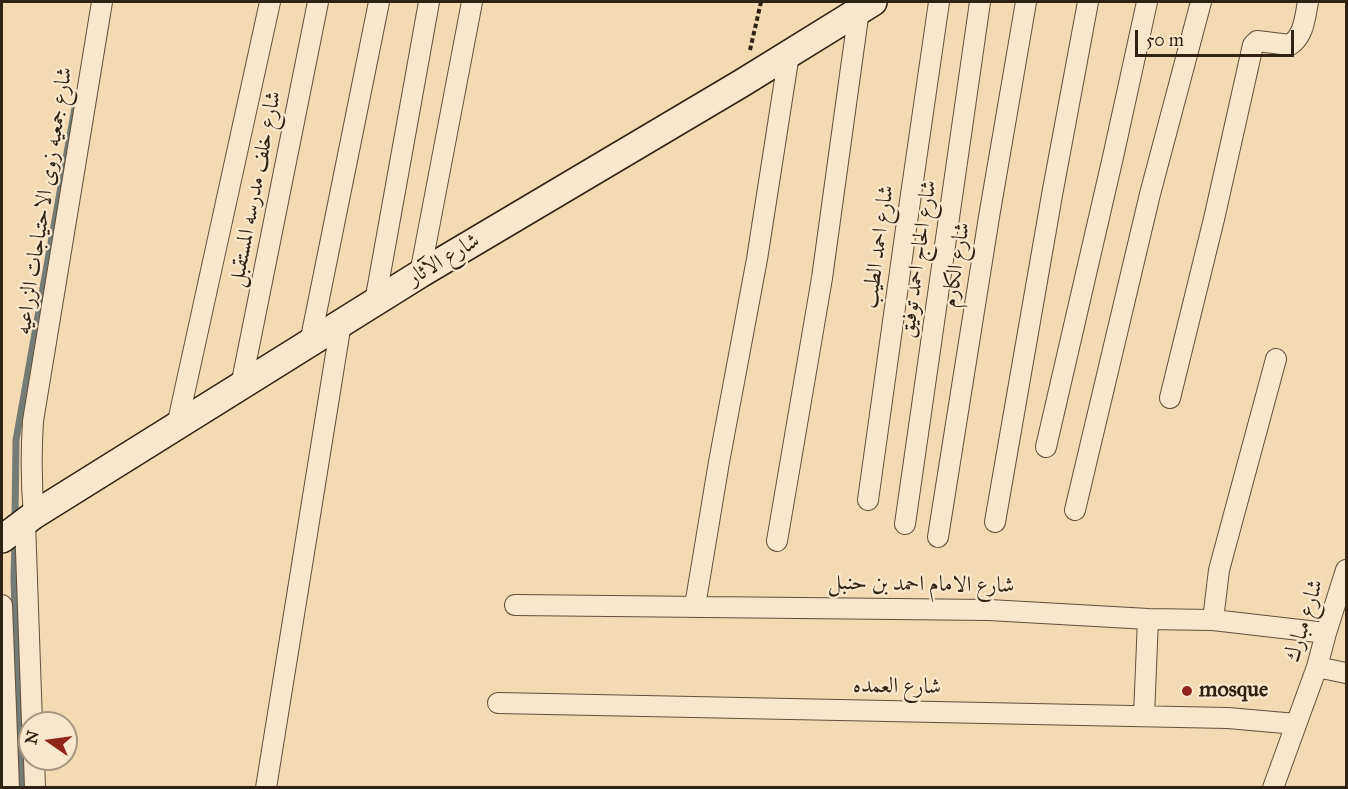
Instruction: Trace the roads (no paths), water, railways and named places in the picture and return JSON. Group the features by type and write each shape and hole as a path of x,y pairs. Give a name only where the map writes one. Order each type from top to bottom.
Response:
{"main road":[{"name":"شارع الآثار","path":"17,528 420,274 742,83 866,6"}],"street":[{"name":"شارع جمعيه زوى الاحتياجات الزراعيه","path":"31,711 17,528 31,461 33,421 102,2"},
{"path":"177,426 270,2"},
{"name":"شارع خلف مدرسه المستقبل","path":"241,386 318,2"},
{"path":"310,343 379,2"},
{"path":"375,302 429,2"},
{"path":"420,274 472,2"},
{"name":"شارع احمد الطيب","path":"868,500 939,2"},
{"name":"شارع الحاج احمد توفيق","path":"905,524 980,2"},
{"name":"شارع الكارم","path":"938,537 1026,2"},
{"path":"995,522 1088,2"},
{"path":"1046,447 1147,2"},
{"path":"1075,510 1150,194 1202,2"},
{"path":"1170,398 1214,219 1253,45 1257,41 1290,45 1297,40 1302,30 1308,2"},
{"path":"777,541 866,6"},
{"path":"695,606 757,259 789,54"},
{"path":"266,788 341,323"},
{"path":"1213,620 1219,570 1276,359"},
{"name":"شارع مبارك","path":"1273,788 1317,667 1347,570"},
{"name":"شارع الامام احمد بن حنبل","path":"515,604 989,610 1148,619 1213,620 1326,633"},
{"path":"2,605 9,788"},
{"path":"1144,716 1148,619"},
{"path":"1317,667 1347,673"},
{"name":"شارع العمده","path":"498,703 1228,718 1296,724"},
{"path":"34,771 35,788"}],"waterway":[{"path":"15,521 16,440 76,102"},
{"path":"15,538 14,579 21,788"}],"place":[{"name":"mosque","path":"1187,691"}]}
